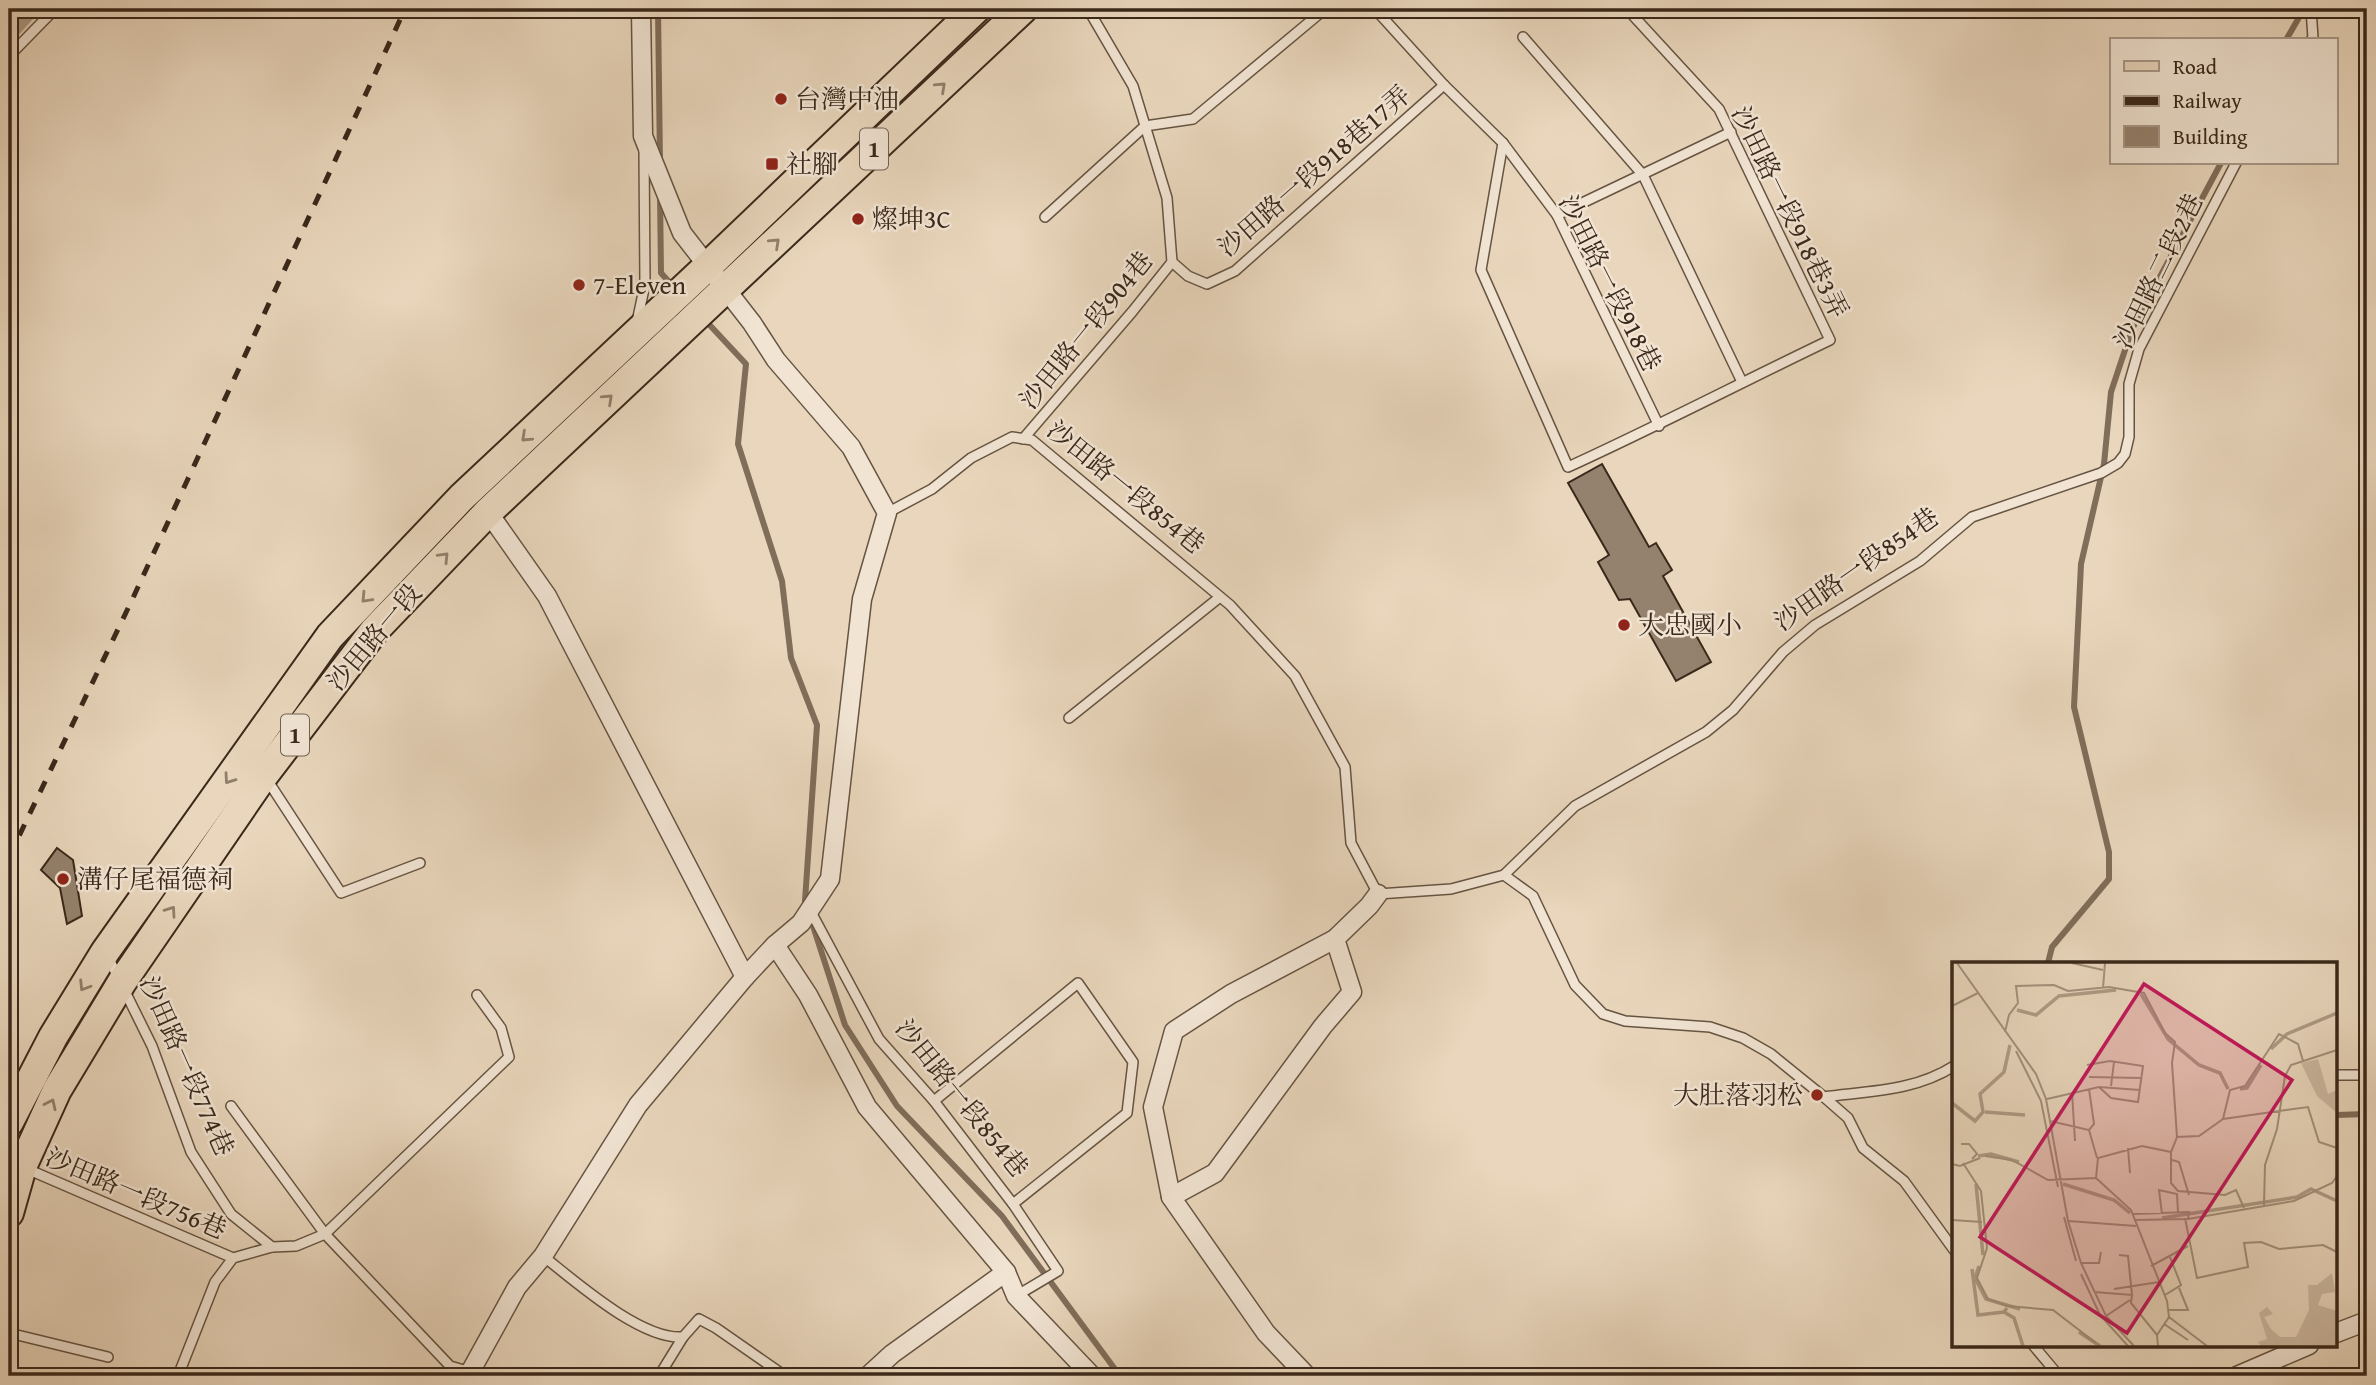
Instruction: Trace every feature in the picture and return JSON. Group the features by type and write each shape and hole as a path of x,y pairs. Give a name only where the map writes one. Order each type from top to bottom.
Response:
{"main road":[{"name":"1","path":"708,266 976,9"},
{"name":"1","path":"726,290 1023,9"},
{"name":"沙田路一段","path":"9,1122 53,1037 105,952 330,636 462,497 708,266"},
{"name":"沙田路一段","path":"9,1213 22,1167 57,1090 122,982 264,775 374,631 488,512 726,290"}],"street":[{"path":"641,9 643,135 682,233 752,323 776,360 851,447 887,513 862,600 830,878 801,923 775,945 808,995 867,1107 1006,1272 1016,1296 1092,1376"},
{"path":"488,512 547,596 745,977"},
{"path":"1307,1376 1266,1334 1171,1197 1153,1107 1174,1031 1231,994 1335,939 1378,894"},
{"path":"1171,1197 1215,1173 1323,1026 1352,992 1335,939"},
{"name":"沙田路一段774巷","path":"470,1374 517,1287 543,1256 638,1105 775,945"},
{"path":"868,1376 892,1354 1006,1272"},
{"path":"2338,1332 2367,1321"},
{"path":"2237,1376 2307,1346"}],"lane":[{"path":"9,56 55,9"},
{"name":"沙田路一段904巷","path":"1023,439 1172,262 1167,198 1133,86 1088,9"},
{"path":"1045,217 1145,125 1193,119 1325,9"},
{"name":"沙田路一段918巷","path":"1375,9 1444,85 1503,144 1557,215 1659,426"},
{"name":"沙田路一段918巷3弄","path":"1627,9 1719,109 1830,341 1742,382"},
{"path":"2311,9 2313,38"},
{"path":"1503,144 1481,270 1567,467 1659,426 1742,382 1643,175 1523,37"},
{"name":"沙田路一段918巷17弄","path":"1172,262 1188,276 1207,284 1235,271 1444,85"},
{"path":"1557,215 1731,132"},
{"path":"634,336 645,284 643,135"},
{"name":"沙田路二段2巷","path":"2101,473 2119,463 2125,454 2129,437 2129,384 2138,349 2235,164"},
{"name":"沙田路一段854巷","path":"887,513 932,489 971,458 1012,438 1032,440 1220,597 1295,676 1345,767 1351,843 1378,894 1451,889 1504,875 1575,806 1706,732 1733,710 1783,652 1815,625 1920,561 1972,517 2101,473"},
{"path":"1069,718 1220,597"},
{"path":"264,775 341,893 420,863"},
{"path":"1504,875 1533,896 1575,985 1603,1014 1625,1021 1710,1027 1743,1038 1771,1054 1848,1118 1863,1148 1904,1181 1952,1247"},
{"name":"沙田路一段854巷","path":"810,910 878,1039 934,1101 1013,1204 1058,1271 1016,1296"},
{"name":"沙田路一段774巷","path":"105,952 152,1046 191,1152 231,1214 272,1247"},
{"path":"934,1101 1078,983 1133,1062 1127,1113 1013,1204"},
{"path":"178,1376 215,1282 233,1258 272,1247 296,1246 325,1234 509,1057 501,1028 477,996"},
{"path":"1824,1097 1913,1086 1936,1078 1952,1067"},
{"path":"2338,1075 2367,1075"},
{"name":"沙田路一段774巷","path":"231,1106 325,1234 450,1366 470,1374"},
{"name":"沙田路一段756巷","path":"22,1167 233,1258"},
{"path":"543,1256 619,1314 669,1338 683,1337"},
{"path":"659,1376 683,1337 699,1319 785,1376"},
{"path":"9,1333 108,1357"},
{"path":"2034,1346 2059,1376"}],"building":[{"path":"1602,464 1649,547 1656,543 1672,570 1663,576 1711,662 1676,681 1630,599 1619,600 1598,562 1609,555 1568,483"},
{"name":"溝仔尾福德祠","path":"57,848 73,860 82,916 67,924 60,888 41,870"}],"waterway":[{"path":"9,30 28,9"},
{"path":"658,9 660,162"},
{"path":"2287,38 2301,14 2298,9"},
{"path":"2048,962 2052,947 2109,879 2109,852 2074,707 2081,564 2104,464 2111,392 2132,329 2220,164"},
{"path":"660,194 661,273 673,286"},
{"path":"705,320 746,364 738,444 782,581 791,658 817,725 805,901 845,1025 897,1106 1002,1216 1120,1376"},
{"path":"2338,1115 2367,1114"}],"railway":[{"path":"9,857 132,600 405,9"}],"place":[{"name":"台灣中油","path":"781,99"},
{"name":"社腳","path":"772,164"},
{"name":"燦坤3C","path":"858,219"},
{"name":"7-Eleven","path":"579,285"},
{"name":"大忠國小","path":"1624,625"},
{"name":"溝仔尾福德祠","path":"63,879"},
{"name":"大肚落羽松","path":"1817,1095"}]}
